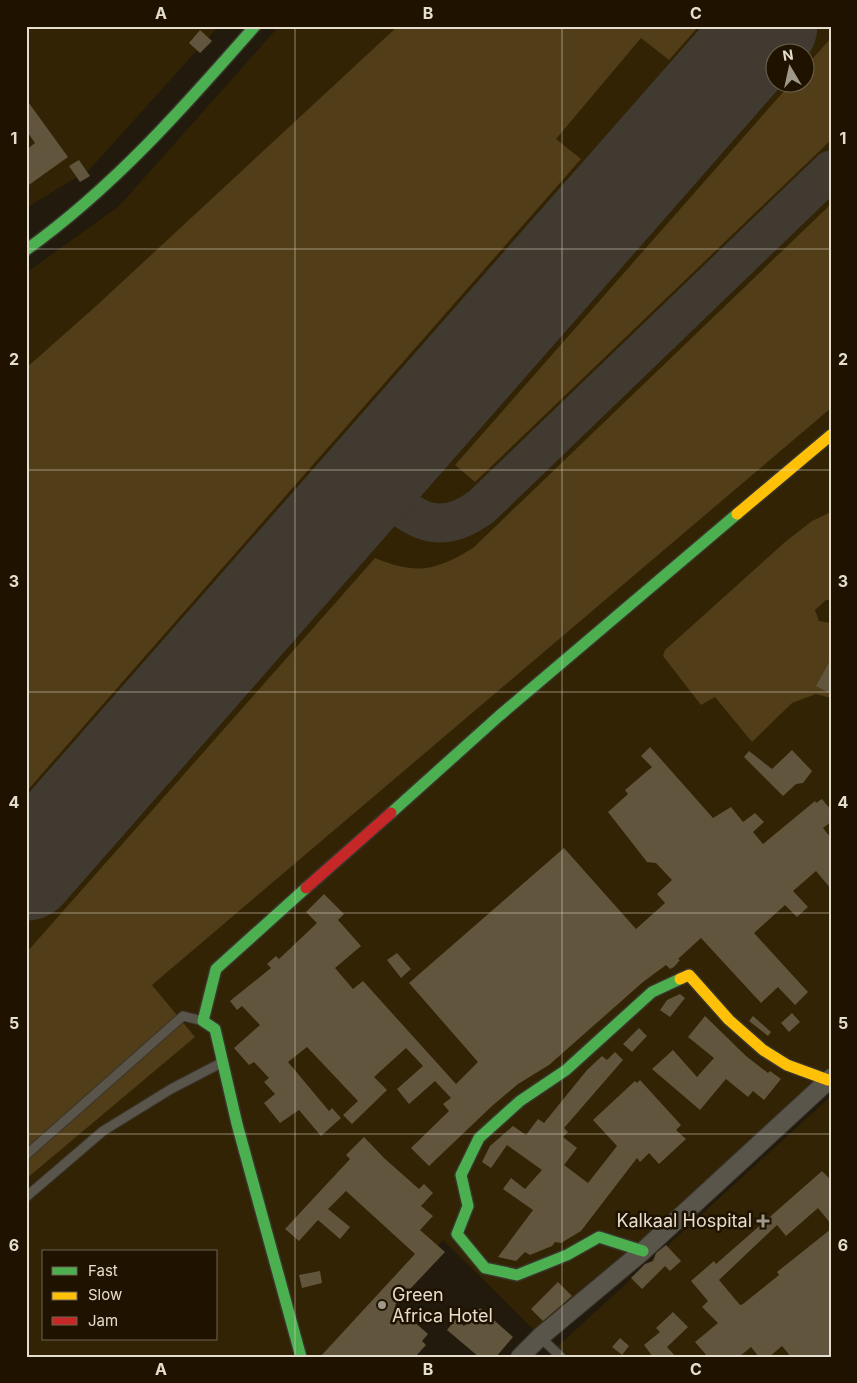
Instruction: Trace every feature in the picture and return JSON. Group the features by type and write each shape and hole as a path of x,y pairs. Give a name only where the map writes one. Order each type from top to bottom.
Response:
{"street":[{"path":"26,250 60,227 103,192 142,152 253,27"},
{"path":"300,1357 222,1062 215,1029 203,1021 216,969 499,716 831,435"},
{"path":"520,1357 540,1337 643,1251 830,1079 776,1059 740,1031 704,995 689,975 652,992 566,1070 520,1101 479,1138 461,1175 468,1206 457,1234 485,1268 516,1275 567,1255 599,1237 643,1251"}],"lane":[{"path":"26,1155 183,1016 203,1021"},
{"path":"26,1197 103,1131 171,1089 222,1062"},
{"path":"540,1337 560,1357"}],"shaded area":[{"path":"26,26 219,26 89,170 26,208"},
{"path":"279,26 831,26 831,1081 536,1332 443,1240 337,1357 26,1357 26,273 119,206"},
{"path":"398,26 699,26 669,60 641,38 556,139 581,159 26,792 26,368 95,307"},
{"path":"831,38 831,140 475,482 455,465 783,92 814,92 814,57"},
{"path":"831,204 831,408 152,985 195,1037 26,1179 26,953 375,558 403,567 426,568 448,562 473,548"},
{"path":"831,512 831,600 826,600 815,610 819,621 831,623 831,698 816,694 792,703 752,742 715,697 701,705 663,656 665,650 785,542 812,521"},
{"name":"Kalkaal Hospital","path":"831,1096 831,1357 569,1357 558,1346"}],"building":[{"path":"200,30 212,41 200,53 189,43"},
{"path":"26,99 68,157 26,187 26,150 35,143 26,130"},
{"path":"79,160 90,176 80,182 69,166"},
{"path":"831,659 831,694 816,686"},
{"path":"650,747 713,818 731,807 743,822 755,813 764,822 753,832 763,844 815,801 816,803 822,799 831,810 831,822 823,828 831,838 831,889 816,871 793,891 808,907 797,917 785,905 754,933 808,992 795,1005 778,987 761,1003 701,938 678,959 680,960 674,967 670,969 666,965 643,982 549,1065 518,1084 429,1166 411,1148 449,1111 443,1104 451,1098 435,1081 409,1104 397,1089 423,1066 406,1048 374,1077 387,1090 352,1124 343,1115 358,1101 307,1047 288,1062 329,1111 332,1108 341,1118 321,1136 299,1110 280,1123 264,1103 275,1094 264,1082 269,1078 254,1062 249,1065 234,1048 260,1025 242,1006 237,1010 230,1001 271,968 267,964 276,956 279,959 317,923 306,912 324,894 344,914 338,920 361,946 335,968 353,989 363,981 456,1084 478,1062 409,983 564,848 636,929 665,903 657,894 672,880 656,863 647,862 608,812 628,794 625,790 652,767 641,756"},
{"path":"792,750 812,771 803,783 796,784 783,796 744,757 749,751 772,769"},
{"path":"397,953 411,969 401,978 387,960"},
{"path":"680,994 685,998 670,1017 660,1010 667,1000"},
{"path":"792,1013 800,1022 789,1032 781,1023"},
{"path":"705,1016 746,1056 768,1073 770,1071 781,1079 764,1100 753,1091 748,1097 726,1079 700,1110 652,1069 673,1050 697,1077 714,1058 688,1037"},
{"path":"753,1016 771,1032 768,1036 749,1021"},
{"path":"639,1028 647,1036 632,1052 623,1044"},
{"path":"615,1052 623,1060 564,1128 568,1132 563,1137 577,1148 564,1165 588,1183 617,1146 593,1120 635,1081 637,1083 640,1080 681,1125 676,1130 686,1139 659,1164 649,1153 640,1162 637,1158 581,1231 561,1243 555,1242 552,1246 530,1255 525,1252 516,1261 498,1257 533,1210 503,1189 511,1178 525,1189 542,1170 507,1145 491,1168 482,1162 490,1146 513,1126 526,1135 538,1119 544,1123 587,1070 602,1056 607,1060"},
{"path":"364,1137 384,1158 419,1189 424,1184 433,1193 421,1206 433,1216 420,1230 445,1252 395,1305 428,1334 422,1341 426,1345 415,1357 320,1357 415,1254 346,1191 328,1209 350,1227 340,1239 318,1220 299,1241 285,1229 350,1159 346,1155"},
{"path":"822,1171 831,1180 831,1224 818,1208 786,1236 777,1225 719,1280 740,1305 743,1304 779,1275 777,1272 831,1229 831,1357 791,1357 782,1346 769,1357 759,1357 751,1347 739,1357 708,1357 695,1342 718,1323 702,1307 708,1301 691,1281 714,1261 716,1264"},
{"path":"666,1245 681,1261 670,1271 665,1266 642,1289 631,1278 645,1264 653,1261 656,1253"},
{"path":"320,1271 322,1283 302,1288 299,1275"},
{"path":"558,1282 572,1296 543,1321 531,1309"},
{"path":"480,1308 513,1337 496,1357 479,1357 447,1330 456,1319 464,1326"},
{"path":"673,1312 688,1327 667,1347 676,1357 653,1357 644,1345 660,1332 656,1328"},
{"path":"620,1338 629,1346 622,1355 612,1347"}],"taxiway":[{"path":"368,481 409,512 421,519 434,523 448,522 463,517 481,507 831,170"}],"runway":[{"path":"26,871 768,26"}],"traffic: fast":[{"path":"26,250 89,200 147,145 255,26"},
{"path":"391,813 499,716 737,514"},
{"path":"301,1357 237,1124 215,1029 203,1021 216,969 306,888"},
{"path":"643,1251 599,1237 567,1255 517,1275 485,1268 457,1234 468,1206 461,1175 479,1138 520,1101 566,1070 652,992 680,979"}],"traffic: slow":[{"path":"737,514 831,435"},
{"path":"680,979 689,975 729,1020 763,1050 787,1065 828,1080"}],"traffic: jam":[{"path":"306,888 391,813"}],"place":[{"name":"Kalkaal Hospital","path":"763,1221"},
{"name":"Green Africa Hotel","path":"382,1305"}]}
